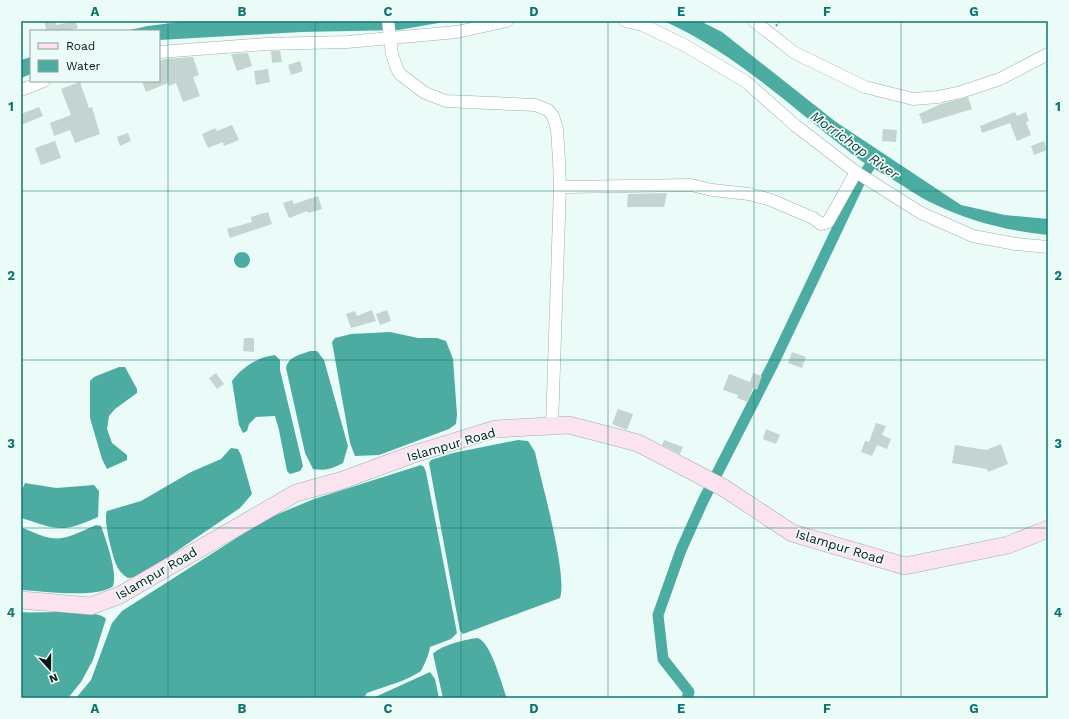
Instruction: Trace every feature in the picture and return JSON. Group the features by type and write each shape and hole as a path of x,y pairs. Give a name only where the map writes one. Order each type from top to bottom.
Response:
{"street":[{"path":"388,21 394,60 400,75 425,93 446,101 535,105 548,110 553,116 557,129 560,187 552,426"},
{"path":"160,52 266,44 347,42 456,32 507,21"},
{"path":"625,21 643,25 684,46 745,81 796,126 856,172 921,213 973,236 1016,244 1048,247"},
{"path":"754,21 795,53 865,87 913,99 938,97 1000,79 1048,54"},
{"path":"21,90 41,82"},
{"path":"565,187 690,185 712,190 749,194 771,200 814,218 821,224 828,222 856,172"},
{"name":"Islampur Road","path":"21,600 91,606 120,595 141,584 296,493 340,481 411,455 495,430 552,426 569,425 638,443 724,488 792,533 906,566 1008,545 1048,529"}],"water":[{"path":"187,21 449,21 399,30 301,32 160,40 160,30 130,30"},
{"name":"Morrichap River","path":"664,21 700,21 722,32 836,122 961,205 1005,215 1048,219 1048,235 1003,228 974,220 921,197 856,157 739,65 690,34"},
{"path":"30,57 30,74 21,78 21,60"},
{"path":"239,252 245,252 250,257 248,266 245,268 239,268 234,263 234,257"},
{"path":"390,332 418,338 437,338 446,341 453,359 457,415 456,424 449,429 379,455 355,456 350,443 332,342 335,338 351,334"},
{"path":"310,351 317,351 324,360 348,446 343,463 325,470 313,469 305,453 286,368 287,364 292,358"},
{"path":"275,355 280,360 280,370 303,466 300,471 290,474 287,471 275,416 256,417 249,424 247,431 243,433 239,425 232,381 241,371 257,360"},
{"path":"119,367 125,367 137,389 137,393 115,409 109,416 107,429 112,443 127,455 127,460 107,469 102,459 90,418 90,381 94,377"},
{"path":"518,440 528,441 535,452 557,549 561,586 560,598 463,634 460,631 429,463 431,460 453,453"},
{"path":"231,448 238,449 241,455 252,494 240,508 146,572 136,577 128,578 124,575 119,570 112,553 106,522 107,511 141,501 191,472 221,459"},
{"path":"421,465 424,467 426,472 457,633 451,639 430,647 428,657 421,671 402,681 367,693 364,698 76,698 91,680 112,623 122,611 266,519 314,499"},
{"path":"25,483 56,488 94,485 99,491 98,517 66,528 51,527 21,518 21,492"},
{"path":"96,525 101,526 111,556 114,573 113,586 106,590 83,593 55,593 21,590 21,527 43,536 59,538 66,537"},
{"path":"21,612 80,612 100,616 106,619 93,660 81,682 68,698 21,698"},
{"path":"478,638 488,648 492,656 507,698 443,698 433,654 448,645"},
{"path":"430,672 435,679 439,698 373,698"}],"building":[{"path":"44,21 55,21 56,25 75,21 78,28 71,30 45,30"},
{"path":"271,51 280,51 282,62 272,63"},
{"path":"248,53 252,66 237,71 231,54"},
{"path":"193,57 199,75 193,77 200,96 183,102 176,83 169,86 168,83 146,92 142,82 160,82 160,61"},
{"path":"300,61 303,71 291,75 288,65"},
{"path":"268,69 270,82 256,85 254,71"},
{"path":"80,82 89,108 92,107 100,134 75,143 70,130 54,136 50,123 71,115 61,89"},
{"path":"968,97 972,109 923,124 919,114 941,104"},
{"path":"39,107 43,116 21,125 21,114"},
{"path":"1015,112 1017,116 1026,112 1029,121 1026,122 1031,135 1017,141 1010,123 982,133 980,126"},
{"path":"232,125 239,140 224,146 223,142 208,148 202,134 215,128 217,131"},
{"path":"883,129 897,130 896,142 882,141"},
{"path":"128,133 131,141 120,146 117,137"},
{"path":"55,141 61,158 41,165 35,148"},
{"path":"1044,141 1047,150 1034,155 1031,146"},
{"path":"667,193 664,207 627,207 628,194"},
{"path":"318,196 322,209 308,213 307,211 289,218 283,203 292,200 294,204"},
{"path":"268,212 272,224 230,238 227,229 252,222 251,217"},
{"path":"372,310 376,321 351,328 346,314 355,311 357,316"},
{"path":"387,310 391,321 380,325 376,314"},
{"path":"244,338 254,338 254,352 243,351"},
{"path":"792,352 806,357 802,368 788,363"},
{"path":"216,373 224,384 217,389 209,378"},
{"path":"753,373 762,376 757,390 753,388 748,402 737,398 738,395 723,390 729,374 750,382"},
{"path":"618,409 633,414 627,430 612,424"},
{"path":"876,423 886,426 882,435 891,439 887,449 877,445 872,456 861,452 865,441 869,442"},
{"path":"766,429 780,435 776,444 763,439"},
{"path":"664,440 683,447 680,454 662,445"},
{"path":"1001,444 1008,464 988,472 987,469 952,463 955,445 986,450"}],"waterway":[{"name":"Morrichap River","path":"865,173 873,161"},
{"path":"687,698 689,692 663,659 658,615 681,550 703,501 773,364 860,181"}]}
